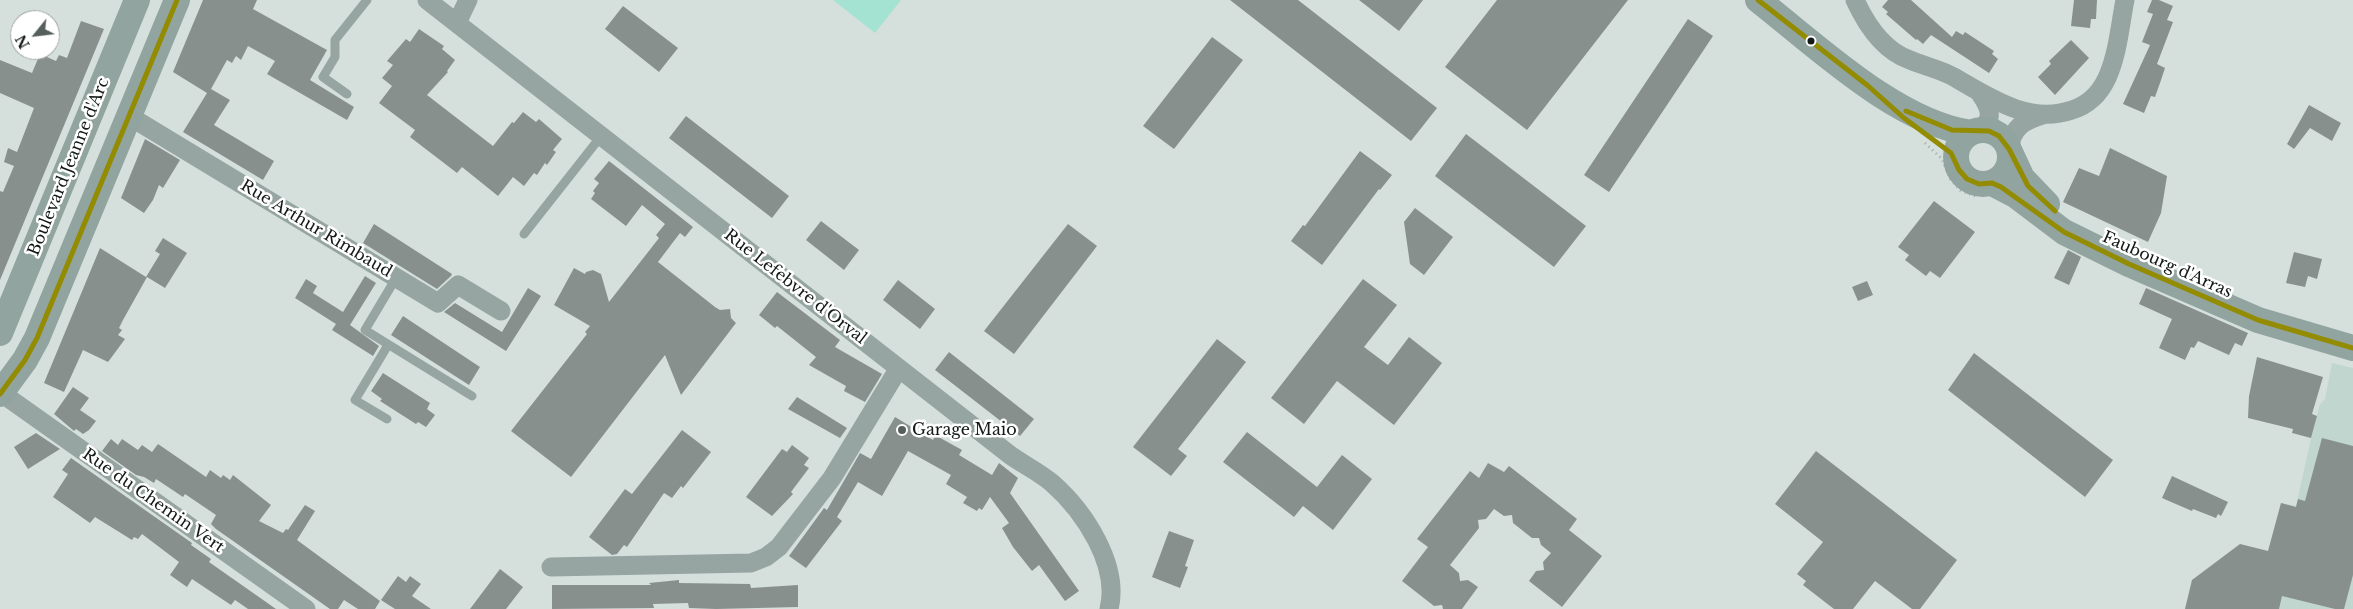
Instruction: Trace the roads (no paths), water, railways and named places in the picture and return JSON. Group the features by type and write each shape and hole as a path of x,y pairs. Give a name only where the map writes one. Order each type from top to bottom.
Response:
{"main road":[{"name":"Boulevard Jeanne d'Arc","path":"0,333 137,0"},
{"path":"0,393 26,360 37,338 177,0"},
{"path":"1758,0 1867,85 1904,118 1945,148 1961,173 1971,182 1979,184 1987,190 2006,173 2009,165 2010,150 1996,133 1952,130 1916,116 1867,85"},
{"path":"1958,166 1958,149 1962,141 1975,132"},
{"name":"Faubourg d'Arras","path":"2010,150 2022,178 2036,195 2059,213 2079,225 2233,294 2298,319 2353,334"},
{"name":"Faubourg d'Arras","path":"1987,190 2014,195 2064,232 2129,264 2258,320 2353,348"}],"street":[{"name":"Rue Lefebvre d'Orval","path":"427,0 1063,494 1090,530 1104,557 1110,582 1109,609"},
{"path":"457,23 468,0"},
{"path":"1855,0 1870,26 1893,51 1910,60 1945,72 1979,92 2012,108 2044,115 2057,114 2083,106 2102,88 2114,60 2124,0"},
{"path":"1975,132 1987,125 1990,114 1987,103 1979,92"},
{"path":"2010,150 2014,132 2021,124 2044,115"},
{"name":"Rue Arthur Rimbaud","path":"129,116 438,303 458,285 501,312"},
{"path":"551,567 751,563 766,557 779,547 832,478 899,368"},
{"name":"Rue du Chemin Vert","path":"0,393 306,609"}],"lane":[{"path":"347,94 323,77 335,57 335,40 367,0"},
{"path":"524,234 602,135"},
{"path":"396,278 365,330 472,396"},
{"path":"387,419 356,400 388,345"}],"place":[{"name":"Garage Maio","path":"902,430"}]}
